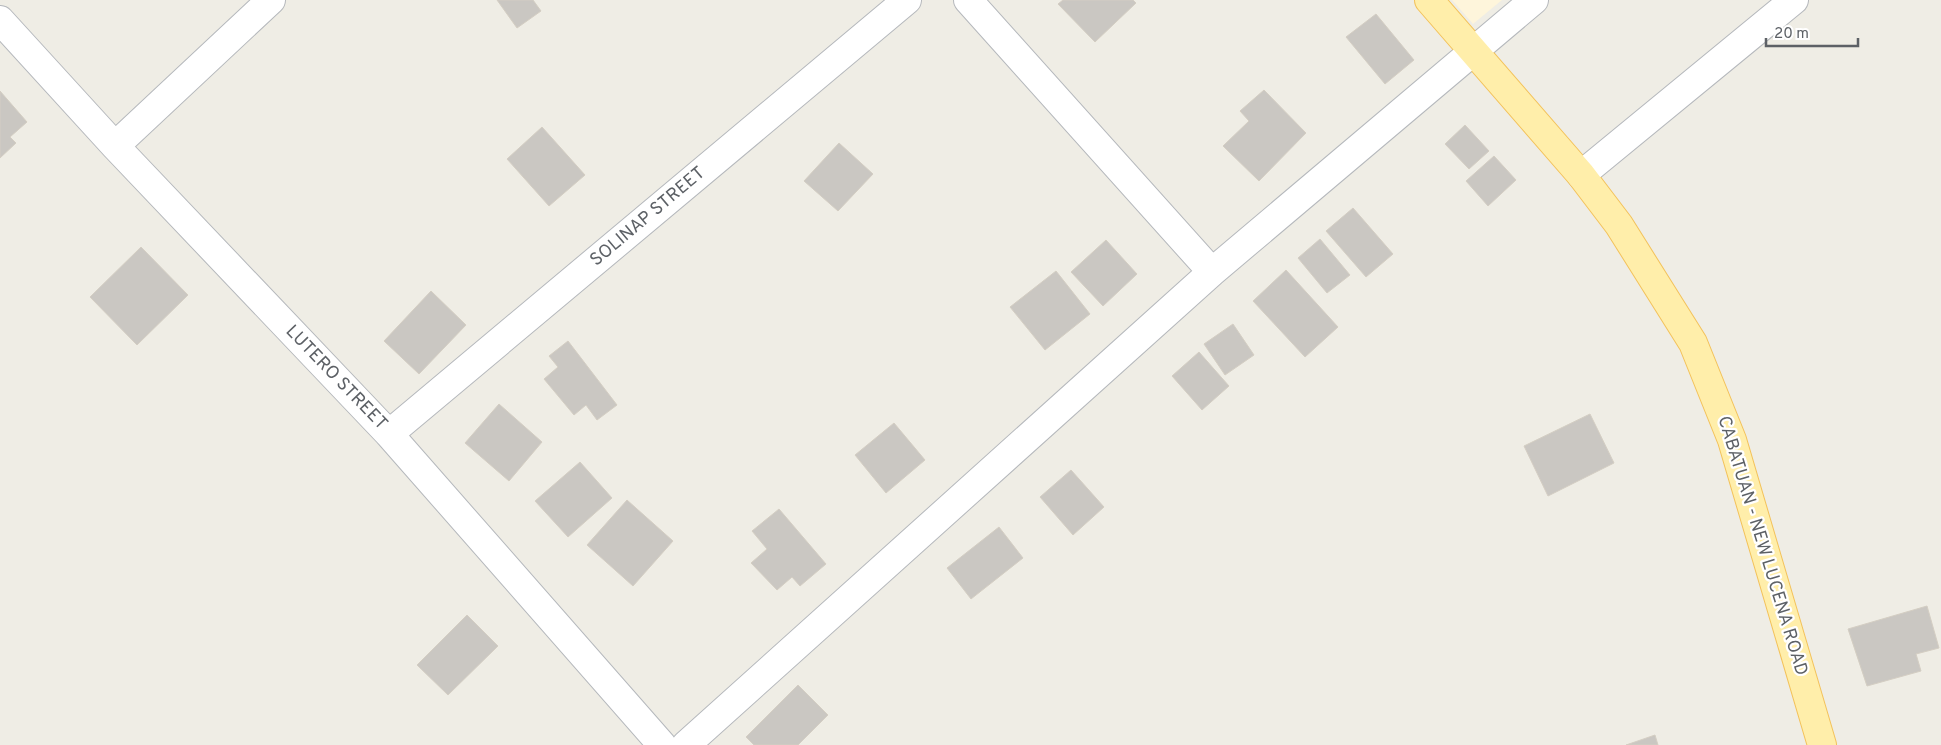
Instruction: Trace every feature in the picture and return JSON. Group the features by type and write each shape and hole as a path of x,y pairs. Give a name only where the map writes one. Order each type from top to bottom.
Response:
{"main road":[{"name":"CABATUAN - NEW LUCENA ROAD","path":"1429,0 1581,174 1619,225 1693,343 1732,440 1822,745"}],"street":[{"path":"115,146 271,0"},
{"name":"SOLINAP STREET","path":"389,434 907,0"},
{"path":"968,0 1212,272"},
{"path":"686,745 1212,272 1534,0"},
{"path":"1581,174 1794,0"},
{"name":"LUTERO STREET","path":"0,20 115,146 389,434 662,745"}],"shaded area":[{"path":"1452,0 1502,0 1473,24"}],"building":[{"path":"497,0 533,0 541,11 517,28"},
{"path":"1063,0 1133,0 1136,3 1095,42 1058,4"},
{"path":"1376,14 1414,60 1385,84 1346,37"},
{"path":"1264,90 1306,133 1259,181 1223,146 1249,121 1240,111"},
{"path":"0,91 27,122 10,137 16,143 0,158"},
{"path":"1465,125 1489,151 1469,169 1445,144"},
{"path":"542,127 585,175 549,206 507,159"},
{"path":"839,143 873,174 838,211 804,181"},
{"path":"1494,156 1516,180 1488,206 1466,181"},
{"path":"1353,208 1393,254 1366,277 1326,231"},
{"path":"1320,239 1350,275 1327,293 1298,258"},
{"path":"1106,240 1137,274 1103,306 1071,272"},
{"path":"141,247 188,295 137,345 90,297"},
{"path":"1286,270 1338,327 1305,357 1253,301"},
{"path":"1056,271 1090,314 1045,350 1010,307"},
{"path":"431,291 466,325 419,374 384,341"},
{"path":"1233,324 1254,355 1225,375 1204,344"},
{"path":"568,341 617,405 597,420 586,405 574,415 544,379 558,367 549,356"},
{"path":"1199,352 1229,386 1202,410 1172,376"},
{"path":"499,404 542,442 509,481 465,443"},
{"path":"1590,414 1614,463 1548,496 1524,446"},
{"path":"894,423 925,460 886,493 855,455"},
{"path":"580,462 612,498 568,537 535,501"},
{"path":"1071,470 1104,507 1073,535 1040,497"},
{"path":"627,500 673,541 633,586 587,545"},
{"path":"779,509 826,564 800,586 792,577 777,590 751,563 767,549 752,531"},
{"path":"999,527 1023,558 971,599 947,568"},
{"path":"1927,606 1939,648 1916,654 1921,671 1867,686 1848,629"},
{"path":"467,615 498,646 448,695 417,665"},
{"path":"798,685 828,715 798,745 754,745 746,737"},
{"path":"1655,735 1658,745 1626,745"}]}
